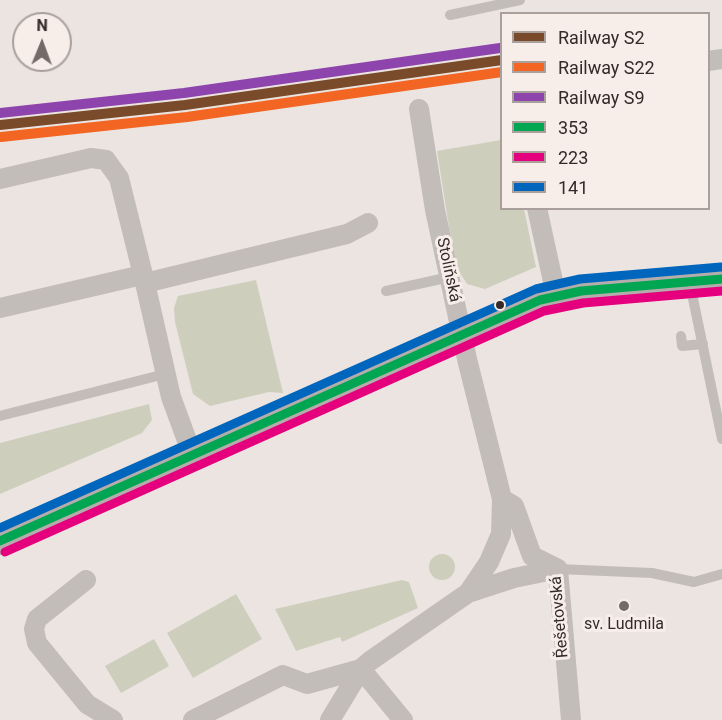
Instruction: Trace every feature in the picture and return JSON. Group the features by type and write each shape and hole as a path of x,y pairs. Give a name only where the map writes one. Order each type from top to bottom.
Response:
{"main road":[{"path":"0,541 555,295 722,279"}],"street":[{"name":"Stoliňská","path":"330,720 361,669 468,593 489,562 501,534 502,499 462,335 419,109"},
{"path":"0,179 91,158 106,160 119,178 165,374 192,454"},
{"path":"537,210 555,295"},
{"path":"0,308 347,234 368,223"},
{"name":"Stoliňská","path":"502,499 514,506 532,556 558,569"},
{"name":"Řešetovská","path":"468,593 514,578 558,569 571,720"},
{"path":"86,580 37,619 37,643 87,704 113,720"},
{"path":"193,720 283,675 307,684 361,669 403,720"}],"lane":[{"path":"450,15 520,0"},
{"path":"386,291 450,277"},
{"path":"690,281 722,439"},
{"path":"681,336 682,346 703,344"},
{"path":"0,416 165,374"},
{"path":"558,569 652,573 694,582 722,574"}],"green space":[{"path":"500,140 500,210 524,210 536,267 485,289 467,284 455,265 437,151"},
{"path":"256,280 283,393 269,392 210,406 193,394 175,322 174,308 178,296"},
{"path":"149,404 152,420 142,433 0,494 0,443"},
{"path":"442,554 451,558 455,567 451,576 442,580 433,576 429,567 433,558"},
{"path":"402,580 409,582 418,608 342,642 340,637 296,651 275,609"},
{"path":"236,594 262,639 193,678 167,633"},
{"path":"154,639 169,666 121,693 105,666"}],"rail line":[{"name":"S9","path":"0,113 184,93 500,48"},
{"name":"S2","path":"0,125 185,105 500,60"},
{"name":"S22","path":"1,137 187,117 500,72"}],"transit line":[{"name":"141","path":"0,528 536,289 580,279 721,267"},
{"name":"353","path":"0,541 540,300 581,291 722,279"},
{"name":"223","path":"5,552 544,311 583,303 722,291"}],"place":[{"name":"sv. Ludmila","path":"624,606"}]}
